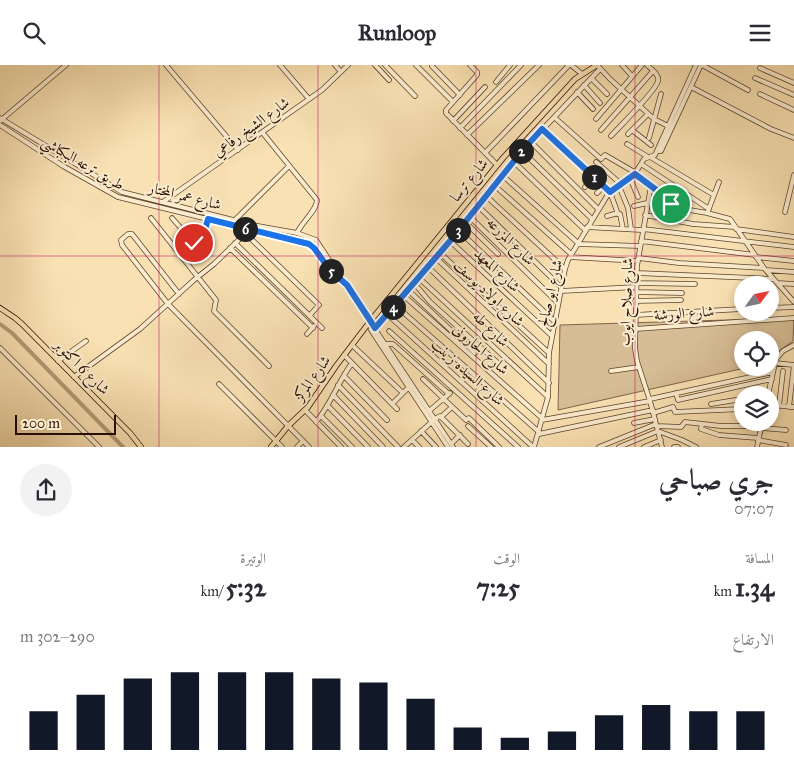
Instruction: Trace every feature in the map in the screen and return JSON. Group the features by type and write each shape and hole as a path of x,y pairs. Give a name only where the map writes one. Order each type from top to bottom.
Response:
{"main road":[{"name":"شارع ترسا","path":"370,321 497,165 582,74 596,66"},
{"name":"شارع 6 اكتوبر","path":"0,308 15,318 142,447"},
{"name":"شارع المركز","path":"271,447 288,426 305,411 370,321"}],"street":[{"path":"1,121 66,65"},
{"path":"166,65 238,150"},
{"path":"280,65 309,99"},
{"path":"335,65 341,72"},
{"name":"شارع الشيخ رفاعي","path":"163,202 322,90 348,65"},
{"path":"375,65 389,80"},
{"path":"385,65 416,96"},
{"path":"416,65 453,102"},
{"path":"470,65 475,70 476,78 445,111 497,165"},
{"path":"475,70 480,65"},
{"path":"496,81 510,65"},
{"path":"460,128 521,65"},
{"path":"467,135 539,65"},
{"path":"485,153 570,65 582,74"},
{"path":"622,65 632,76"},
{"path":"596,119 642,65"},
{"path":"611,136 658,82 658,76 647,65"},
{"name":"شارع ابو صالح","path":"534,447 548,397 549,353 565,269 570,256 610,192 636,173 644,159 654,155 657,151 668,125 680,104 696,65"},
{"path":"657,151 661,151 680,104 702,65 748,90"},
{"path":"432,66 460,95"},
{"path":"460,435 450,446 371,330 387,315 436,258 530,141 591,78 596,66 654,119 668,125"},
{"path":"760,68 794,83"},
{"path":"601,130 653,71"},
{"path":"591,78 607,94"},
{"path":"755,78 794,95"},
{"path":"584,85 600,103"},
{"path":"453,121 485,87"},
{"path":"691,87 771,129 794,138"},
{"path":"577,92 593,109"},
{"path":"649,137 662,94"},
{"path":"760,94 794,110"},
{"path":"628,135 648,114"},
{"path":"554,117 601,159 605,155 636,173 678,208 708,211 728,218 771,276"},
{"name":"شارع عمر المختار","path":"1,121 65,162 142,201 163,202 223,220 235,221 252,228 309,236 318,242 374,327"},
{"name":"طريق ترعه البكباشي","path":"1,121 118,197 208,216"},
{"path":"542,129 610,192 620,215 622,229"},
{"path":"632,130 651,145"},
{"path":"262,132 316,198 317,205 300,225 297,233"},
{"path":"530,141 598,209"},
{"path":"635,157 636,143"},
{"path":"627,144 714,195"},
{"path":"522,151 592,219"},
{"path":"513,161 586,229 643,229 794,247"},
{"path":"596,162 620,185 628,208 631,229"},
{"path":"641,164 708,211"},
{"path":"235,221 289,166"},
{"path":"553,181 562,173"},
{"path":"785,213 794,175 787,173"},
{"path":"502,175 578,243 641,244 794,261"},
{"path":"585,187 595,177"},
{"path":"630,178 638,197"},
{"path":"708,211 719,182"},
{"path":"494,185 570,256 794,272"},
{"path":"597,193 604,186"},
{"name":"شارع صلاح ايوب","path":"651,186 638,260 635,292 635,355 650,400 662,447"},
{"path":"485,195 565,269"},
{"path":"634,205 647,203"},
{"path":"477,205 561,289 695,284"},
{"path":"570,215 578,206"},
{"path":"607,216 618,213"},
{"path":"645,215 693,224 736,228 794,237"},
{"path":"172,218 194,243 199,245 202,241 208,216"},
{"name":"شارع المزرعه","path":"469,216 558,303"},
{"path":"151,218 216,302 214,311 269,367"},
{"path":"223,220 311,245 330,270 347,285"},
{"path":"465,222 498,255"},
{"path":"74,377 140,329 252,228"},
{"path":"458,230 554,321"},
{"path":"245,233 319,305 310,315"},
{"path":"179,294 132,234 128,234 121,240 122,245 168,303 309,447"},
{"name":"شارع المعهد","path":"450,241 552,336"},
{"path":"235,243 322,327"},
{"path":"230,248 313,328"},
{"path":"440,253 549,353"},
{"name":"شارع اولاد يوسف","path":"436,258 549,364"},
{"path":"428,267 549,383"},
{"path":"637,273 734,277"},
{"name":"شارع طه","path":"419,278 548,397"},
{"path":"414,283 430,302 498,363"},
{"path":"779,283 794,284"},
{"path":"779,285 794,302"},
{"path":"408,290 475,353"},
{"path":"635,292 682,293"},
{"name":"شارع الحارونى","path":"403,295 543,420"},
{"path":"635,301 681,301"},
{"path":"395,305 539,433 673,407 675,412 734,409"},
{"path":"779,308 794,307"},
{"path":"635,315 734,309"},
{"name":"شارع السيده زينب","path":"387,315 534,447"},
{"name":"شارع الورشة","path":"635,329 794,317"},
{"path":"307,334 318,323"},
{"path":"374,327 410,386"},
{"path":"389,331 518,447"},
{"path":"58,361 86,341"},
{"path":"385,344 394,345 449,394"},
{"path":"352,345 403,393"},
{"path":"779,355 794,345"},
{"path":"0,348 99,447"},
{"path":"344,355 397,409"},
{"path":"316,421 328,406 338,385 352,363"},
{"path":"779,363 794,365 792,407 779,406 783,371"},
{"path":"611,371 639,367"},
{"path":"344,376 387,420"},
{"path":"543,420 650,400 755,376"},
{"path":"770,386 772,376"},
{"path":"423,379 466,420 469,418 499,447"},
{"path":"676,393 678,400 772,379"},
{"path":"219,384 282,447"},
{"path":"338,385 398,447"},
{"path":"392,403 410,386"},
{"path":"428,412 453,389"},
{"path":"432,397 437,392"},
{"path":"710,393 712,410"},
{"path":"333,395 384,447"},
{"path":"711,404 734,400"},
{"path":"716,403 717,410"},
{"path":"328,406 368,447"},
{"path":"406,446 421,431 452,407"},
{"path":"305,411 341,447"},
{"path":"321,415 352,447"},
{"path":"441,417 445,424 460,435 468,444"},
{"path":"634,423 655,419"},
{"path":"599,447 657,425 681,427 685,422 734,426"},
{"path":"702,424 701,429 714,434 758,439 786,445"},
{"path":"468,426 491,447"},
{"path":"779,429 786,430"},
{"path":"421,431 436,447"},
{"path":"619,447 658,431 682,439 694,447"},
{"path":"757,447 760,431"},
{"path":"412,440 419,447"},
{"path":"644,447 660,440"},
{"path":"296,447 303,441"}],"shaded area":[{"path":"779,318 794,318 793,341 779,351 779,331 734,331 734,370 558,410 560,325 734,320 779,321"}],"waterway":[{"path":"0,324 12,333 123,447"}],"route":[{"path":"194,243 199,245 202,241 208,219 309,244 330,270 347,285 375,328 450,241 477,205 542,129 610,192 635,174 663,195 671,204"}]}
